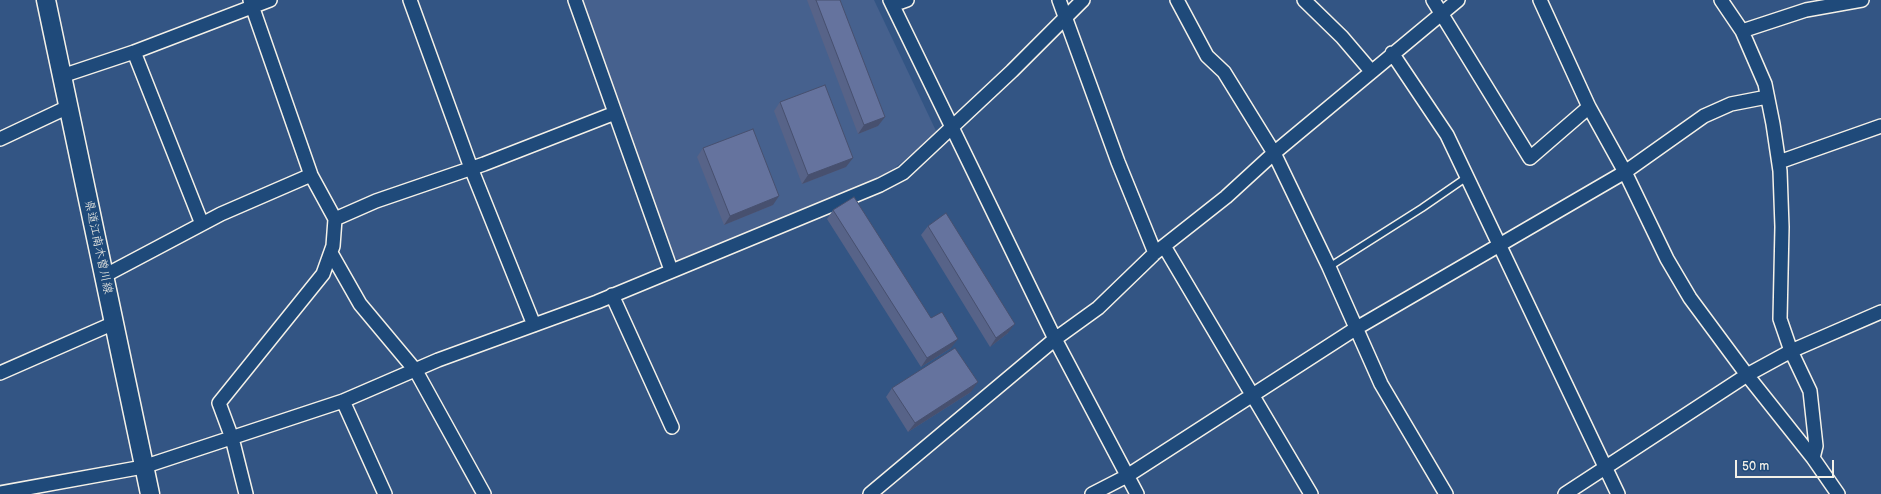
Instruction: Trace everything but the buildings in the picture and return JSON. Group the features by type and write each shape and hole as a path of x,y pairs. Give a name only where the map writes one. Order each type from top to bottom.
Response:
{"main road":[{"name":"県道江南木曽川線","path":"46,0 143,467 150,494"}],"street":[{"path":"62,76 134,52 251,3 270,0"},
{"path":"410,0 471,168 534,325"},
{"path":"575,0 671,270"},
{"path":"907,0 892,3 1055,339 1137,494"},
{"path":"1059,0 1118,162 1160,249 1252,395 1311,494"},
{"path":"0,493 143,467 343,401 416,371 438,360 612,295 880,186 903,173 1083,0"},
{"path":"1177,0 1207,56 1224,72 1231,82 1274,153 1329,267 1355,329 1381,384 1446,494"},
{"path":"1304,0 1342,37 1371,71"},
{"path":"1433,0 1530,158 1589,107"},
{"path":"870,494 1055,339 1098,308 1160,249 1226,198 1274,153 1392,53 1458,0"},
{"path":"1540,0 1589,107 1625,172 1671,266 1690,298 1838,494"},
{"path":"1721,0 1742,31 1765,84 1779,162 1782,227 1780,319 1791,351 1810,391 1816,446 1812,458"},
{"path":"1742,31 1806,10 1862,0"},
{"path":"246,494 232,438 220,403 323,274 333,246 335,219 311,175 251,3"},
{"path":"134,52 202,224"},
{"path":"1392,53 1447,135 1618,494"},
{"path":"1092,494 1127,476 1355,329 1625,172 1704,116 1731,104 1767,97"},
{"path":"0,139 68,107"},
{"path":"335,219 376,201 471,168 615,113"},
{"path":"1779,162 1881,126"},
{"path":"104,276 221,214 311,175"},
{"path":"331,253 360,304 416,371 484,494"},
{"path":"612,295 672,427"},
{"path":"1565,494 1747,375 1791,351 1881,312"},
{"path":"0,373 114,323"},
{"path":"343,401 385,494"}],"lane":[{"path":"1329,267 1422,208 1467,177"}],"shaded area":[{"path":"582,0 874,0 937,133 885,176 678,260 670,254"}]}
